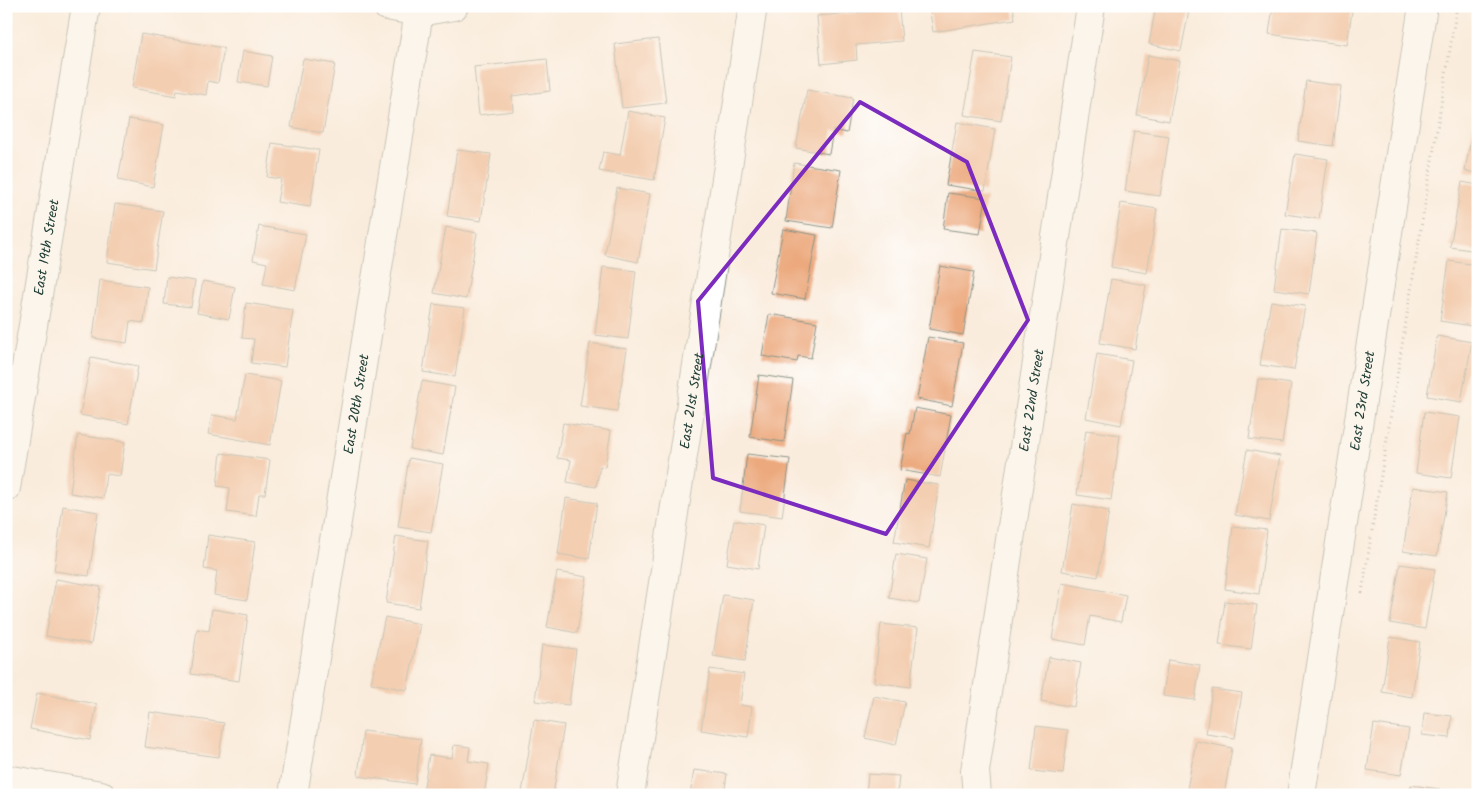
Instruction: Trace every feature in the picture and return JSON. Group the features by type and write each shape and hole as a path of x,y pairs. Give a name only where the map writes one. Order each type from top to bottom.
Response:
{"street":[{"name":"East 19th Street","path":"6,488 86,6"},
{"path":"387,6 419,12 454,6"},
{"name":"East 21st Street","path":"630,795 753,6"},
{"name":"East 22nd Street","path":"976,795 976,770 1091,6"},
{"name":"East 23rd Street","path":"1301,795 1423,6"},
{"name":"East 20th Street","path":"293,795 419,12"},
{"path":"6,779 101,795"}],"path":[{"path":"1361,601 1409,295 1425,212 1458,6"}],"highlighted area":[{"path":"860,102 967,162 1028,320 886,534 713,478 698,301"}],"building":[{"path":"929,6 1013,6 1015,19 933,32"},
{"path":"1156,6 1190,6 1181,51 1149,44"},
{"path":"1273,6 1315,6 1352,11 1347,45 1269,34"},
{"path":"899,9 902,41 856,45 857,60 821,64 817,16"},
{"path":"141,34 224,48 218,83 208,81 206,95 177,90 176,96 132,88"},
{"path":"658,39 666,103 622,108 615,44"},
{"path":"243,51 272,56 267,86 238,82"},
{"path":"975,52 1011,57 1001,121 964,115"},
{"path":"1148,55 1180,61 1169,121 1137,115"},
{"path":"303,59 335,64 323,133 291,127"},
{"path":"547,59 550,91 512,96 513,111 479,115 474,67"},
{"path":"1306,81 1341,86 1333,146 1298,141"},
{"path":"807,90 853,98 847,133 833,130 829,154 796,148"},
{"path":"1478,106 1478,173 1465,171"},
{"path":"628,111 665,118 654,180 599,171 603,152 620,155"},
{"path":"129,119 164,125 153,187 118,180"},
{"path":"957,122 995,129 985,191 946,185"},
{"path":"1134,131 1169,136 1160,196 1125,191"},
{"path":"272,143 319,150 310,207 277,202 281,179 267,177"},
{"path":"457,150 491,154 481,221 447,216"},
{"path":"1295,154 1328,159 1319,219 1285,214"},
{"path":"794,163 841,170 832,228 786,221"},
{"path":"1462,182 1478,185 1478,251 1450,247"},
{"path":"617,188 650,194 638,262 605,255"},
{"path":"948,193 986,198 980,234 943,229"},
{"path":"1121,203 1157,209 1147,273 1111,267"},
{"path":"115,204 163,211 154,269 107,262"},
{"path":"259,226 306,234 295,290 263,284 267,263 253,260"},
{"path":"446,227 477,233 466,299 434,293"},
{"path":"783,229 817,235 805,299 771,293"},
{"path":"1282,229 1317,233 1309,294 1274,289"},
{"path":"1449,261 1478,265 1478,307 1475,307 1472,326 1440,321"},
{"path":"940,266 974,272 963,335 929,329"},
{"path":"603,267 636,271 628,339 595,335"},
{"path":"167,277 195,281 191,307 164,304"},
{"path":"1111,279 1146,285 1135,349 1100,343"},
{"path":"100,280 148,287 144,323 130,321 127,343 93,338"},
{"path":"203,281 235,287 229,319 197,313"},
{"path":"1271,301 1305,306 1294,370 1260,365"},
{"path":"246,303 293,310 285,367 251,363 254,339 242,338"},
{"path":"433,304 465,308 455,377 423,372"},
{"path":"769,314 817,322 811,358 798,356 797,362 762,356"},
{"path":"1437,336 1472,342 1461,402 1427,396"},
{"path":"928,337 963,343 952,406 917,399"},
{"path":"590,343 627,349 617,411 580,406"},
{"path":"1097,354 1132,360 1121,425 1086,418"},
{"path":"91,357 138,366 128,424 80,415"},
{"path":"245,375 281,381 270,445 208,434 212,415 237,419"},
{"path":"759,375 793,380 784,442 750,437"},
{"path":"1258,379 1291,384 1282,443 1249,439"},
{"path":"422,381 455,387 443,455 410,449"},
{"path":"915,408 951,415 940,477 900,470 907,433 910,434"},
{"path":"1424,412 1460,417 1451,478 1416,473"},
{"path":"563,423 611,431 605,467 600,466 596,487 567,482 571,460 557,458"},
{"path":"1086,430 1120,435 1111,500 1077,495"},
{"path":"78,435 125,442 120,476 106,474 103,498 70,493"},
{"path":"1247,450 1280,456 1269,521 1235,515"},
{"path":"221,453 270,460 265,494 259,494 256,516 227,512 230,488 217,486"},
{"path":"747,454 790,459 782,517 740,511"},
{"path":"409,458 443,464 431,532 398,527"},
{"path":"905,480 939,485 929,548 894,542"},
{"path":"1413,487 1448,492 1437,556 1403,551"},
{"path":"566,498 597,503 589,559 558,554"},
{"path":"1073,504 1109,511 1098,577 1062,571"},
{"path":"63,506 98,512 89,576 54,571"},
{"path":"734,520 764,525 758,569 727,564"},
{"path":"1233,526 1267,530 1259,594 1225,589"},
{"path":"208,535 255,542 247,600 214,595 217,571 204,569"},
{"path":"396,536 428,541 419,608 386,603"},
{"path":"896,554 927,559 919,603 889,598"},
{"path":"1400,564 1435,569 1425,629 1390,623"},
{"path":"557,572 587,577 577,633 547,627"},
{"path":"56,579 101,587 91,644 46,636"},
{"path":"1062,583 1126,595 1121,622 1090,616 1085,645 1052,639"},
{"path":"723,595 754,600 745,661 713,656"},
{"path":"1225,601 1257,605 1251,649 1219,645"},
{"path":"212,609 248,615 239,681 191,674 197,629 209,631"},
{"path":"385,617 420,624 407,690 371,683"},
{"path":"881,624 918,628 910,687 874,682"},
{"path":"1390,637 1420,642 1412,697 1382,692"},
{"path":"542,645 576,649 569,705 535,701"},
{"path":"1049,657 1081,663 1074,707 1041,701"},
{"path":"1168,660 1200,665 1195,700 1163,696"},
{"path":"710,669 744,674 740,705 752,707 748,737 701,730"},
{"path":"1212,689 1242,693 1235,738 1206,734"},
{"path":"37,693 97,704 90,740 30,729"},
{"path":"874,696 905,702 896,745 865,738"},
{"path":"150,712 224,723 219,757 145,747"},
{"path":"1424,713 1452,716 1450,738 1422,735"},
{"path":"534,720 564,725 553,795 522,793"},
{"path":"1374,724 1409,729 1401,775 1367,770"},
{"path":"1036,726 1068,730 1063,774 1031,771"},
{"path":"363,731 421,739 415,784 358,776"},
{"path":"1196,741 1232,748 1224,795 1186,795"},
{"path":"454,745 470,747 468,761 489,764 484,795 435,795 423,793 429,755 452,758"},
{"path":"694,770 727,774 724,795 690,795"},
{"path":"868,774 899,776 897,795 866,795"},
{"path":"1411,785 1440,789 1439,795 1410,795"}]}
